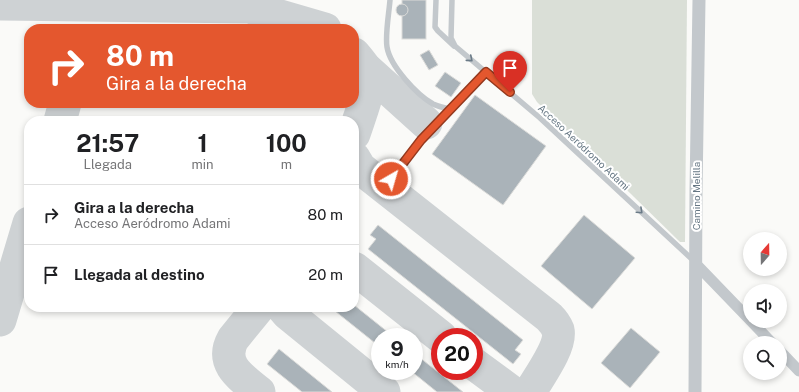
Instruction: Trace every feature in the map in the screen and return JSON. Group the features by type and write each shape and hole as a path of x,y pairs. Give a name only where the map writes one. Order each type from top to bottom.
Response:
{"street":[{"name":"Camino Melilla","path":"696,392 699,0"},
{"path":"696,264 743,313"},
{"path":"758,328 765,336"},
{"path":"787,358 799,371"}],"lane":[{"path":"390,0 387,47 393,61 401,75 418,92 432,103 451,109"},
{"name":"Acceso Aeródromo Adami","path":"436,0 435,27 438,31 540,118 696,264"},
{"path":"452,0 452,38 455,46"},
{"path":"391,179 421,140 486,72"}],"shaded area":[{"path":"532,0 687,0 685,242 680,242 537,102 532,94"}],"building":[{"path":"402,0 426,0 426,39 402,39"},
{"path":"400,4 404,4 408,10 404,16 400,16 396,12 396,8"},
{"path":"429,50 438,65 429,70 420,55"},
{"path":"445,72 461,83 451,97 435,86"},
{"path":"475,95 546,146 503,205 432,154"},
{"path":"584,215 635,258 592,309 541,266"},
{"path":"378,225 523,340 515,350 521,354 513,364 483,340 483,328 468,328 368,249 376,239 370,235"},
{"path":"359,309 383,328 371,328 371,340 336,312 359,312"},
{"path":"631,328 660,352 630,388 601,363"},
{"path":"279,349 332,392 302,392 267,364"},
{"path":"423,360 431,367 431,380 448,380 463,392 437,392 422,380"}],"taxiway":[{"path":"0,4 249,7 308,24"},
{"path":"359,60 365,68 369,78 366,98 359,119"},
{"path":"364,67 426,123"},
{"path":"61,116 64,108"},
{"path":"359,166 549,317 553,322 558,330 556,344 553,353 530,392"},
{"path":"0,320 24,240"},
{"path":"359,272 431,329"},
{"path":"255,312 233,339 229,348 229,356 234,370 259,392"},
{"path":"286,312 384,392"},
{"path":"483,371 512,392"}],"route":[{"path":"391,179 421,140 486,72 510,92"}]}
